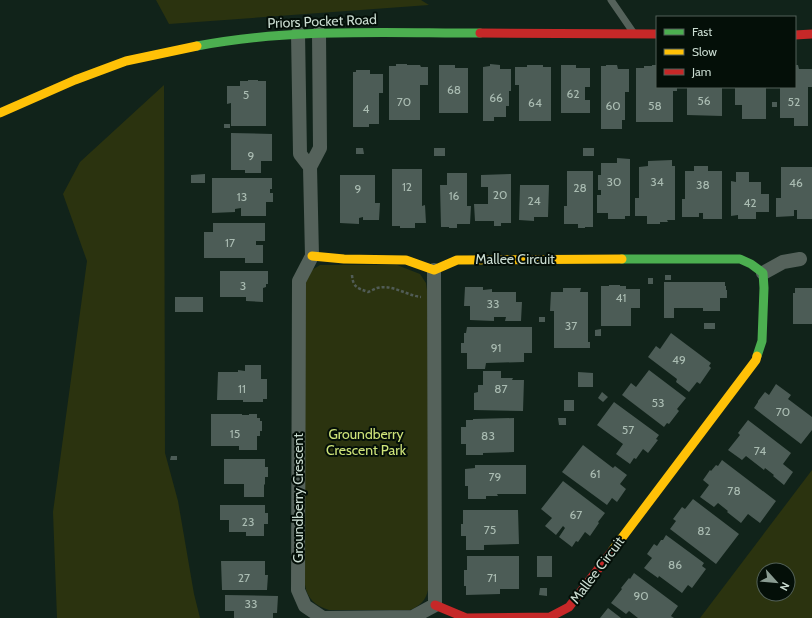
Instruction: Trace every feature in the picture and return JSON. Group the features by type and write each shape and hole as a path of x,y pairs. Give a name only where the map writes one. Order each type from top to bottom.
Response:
{"street":[{"name":"Priors Pocket Road","path":"0,113 54,89 122,62 192,47 298,33 656,34"},
{"path":"298,33 300,154 310,167"},
{"path":"319,33 320,148 310,167 312,256 344,259 406,260 434,270 435,605"},
{"path":"796,34 812,34"},
{"name":"Groundberry Crescent","path":"312,256 299,281 298,590 305,606 323,618 413,617 435,605"},
{"name":"Mallee Circuit","path":"434,270 457,260 740,259 751,264 763,273 764,288 762,341 756,360 569,607 550,617 466,618 435,605"},
{"path":"763,273 783,262 800,259"}],"lane":[{"path":"612,0 634,34"}],"path":[{"path":"352,270 352,282 355,286 368,292 377,288 394,288 416,296 428,298 434,297"}],"green space":[{"path":"156,0 421,0 429,5 169,24"},
{"path":"164,85 165,453 178,501 194,594 200,618 57,618 53,512 87,261 63,194 80,162"},
{"name":"Groundberry Crescent Park","path":"320,265 397,265 420,274 426,283 428,298 428,590 426,597 422,602 417,607 410,610 329,610 312,601 306,590 305,283 312,270"},
{"path":"812,470 812,618 700,618"}],"building":[{"path":"396,64 420,65 421,67 428,67 428,85 420,85 420,120 389,120 389,66 396,66"},
{"path":"490,64 500,65 500,69 511,69 511,91 509,91 509,106 506,106 506,117 494,117 494,121 483,121 483,67 490,66"},
{"path":"439,65 455,65 455,68 468,68 468,113 439,113"},
{"path":"527,65 543,65 543,67 551,67 551,121 519,121 519,85 515,85 515,67 527,67"},
{"path":"561,65 576,65 576,68 590,68 590,87 585,87 585,100 590,100 590,113 561,113"},
{"path":"617,65 618,69 629,69 629,92 625,92 625,120 622,120 622,129 601,129 601,66"},
{"path":"656,65 656,88 677,88 677,91 673,91 673,122 636,122 636,68"},
{"path":"796,65 798,65 799,69 812,69 812,87 808,87 808,126 794,126 794,118 780,118 780,88 796,88"},
{"path":"356,70 370,70 370,74 383,74 383,93 379,93 379,124 369,124 369,127 353,127 353,72 356,72"},
{"path":"240,81 266,81 266,126 231,126 231,103 227,104 227,86 240,86"},
{"path":"687,88 722,88 722,116 687,115"},
{"path":"735,88 766,88 766,119 742,119 742,105 735,105"},
{"path":"772,102 777,102 777,107 772,107"},
{"path":"224,124 230,124 230,128 224,128"},
{"path":"231,133 272,134 272,161 261,161 261,173 245,173 245,170 231,170"},
{"path":"356,148 363,148 364,154 356,154"},
{"path":"434,148 445,148 445,156 434,156"},
{"path":"583,148 594,148 594,156 583,156"},
{"path":"617,158 630,159 630,216 625,216 625,219 608,219 608,213 597,213 597,195 601,195 601,190 598,190 598,175 601,175 601,163 617,163"},
{"path":"672,160 672,166 675,166 675,220 667,220 668,222 660,222 660,224 647,224 647,216 635,216 635,198 639,198 639,167 648,166 648,161"},
{"path":"694,166 708,166 708,171 722,171 722,219 703,219 703,213 699,213 699,217 682,217 682,199 685,199 685,171 694,171"},
{"path":"781,167 812,167 812,219 797,219 797,210 794,210 794,216 776,217 776,198 781,198"},
{"path":"392,169 422,169 422,206 425,205 426,223 415,223 415,228 400,228 400,226 392,226"},
{"path":"567,171 593,171 593,227 578,228 578,224 564,224 564,206 567,206"},
{"path":"736,172 749,172 749,182 761,182 761,194 769,194 769,212 756,212 756,219 738,219 738,215 731,216 731,181 736,182"},
{"path":"447,173 467,173 467,206 471,206 470,224 457,224 457,228 441,227 440,185 447,185"},
{"path":"205,174 205,183 191,183 191,175"},
{"path":"511,174 511,223 501,223 501,226 494,226 494,221 475,221 474,204 488,204 488,187 481,187 481,175"},
{"path":"340,175 375,175 375,203 380,203 379,220 363,220 363,217 359,218 359,224 340,223"},
{"path":"212,178 272,178 272,189 270,189 270,193 273,193 273,202 266,202 266,216 241,216 241,208 235,209 235,212 212,213"},
{"path":"520,185 549,185 548,217 534,217 534,221 519,220"},
{"path":"213,223 265,223 265,241 256,241 256,245 263,245 263,263 245,263 245,258 204,258 204,232 213,232"},
{"path":"220,271 268,271 268,284 266,284 266,287 263,288 263,302 246,301 246,297 220,297"},
{"path":"665,275 671,275 671,280 665,280"},
{"path":"648,278 653,278 653,284 648,284"},
{"path":"664,282 725,282 727,298 720,298 720,311 703,311 703,308 674,308 674,318 664,318"},
{"path":"601,286 626,286 626,289 640,289 640,308 631,308 631,326 601,326"},
{"path":"465,287 483,287 483,290 492,289 492,292 516,292 516,302 522,302 521,321 505,321 506,317 494,317 494,321 470,320 470,306 464,306"},
{"path":"563,288 581,288 580,292 588,292 588,342 590,342 590,348 554,348 554,311 550,311 551,292 563,292"},
{"path":"795,288 812,288 812,324 793,324 793,293 795,293"},
{"path":"175,297 203,297 203,312 175,312"},
{"path":"539,317 545,317 545,322 539,322"},
{"path":"704,323 715,323 715,329 704,329"},
{"path":"467,327 532,327 532,353 524,353 524,362 486,363 485,369 467,369 467,353 461,353 461,343 464,343 464,333 466,333"},
{"path":"601,329 601,336 595,336 595,330"},
{"path":"671,333 711,363 709,366 711,368 700,384 697,382 689,392 676,382 677,379 648,357 656,346 660,349"},
{"path":"245,365 261,365 261,379 267,379 267,399 263,399 263,402 217,400 218,372 238,372 238,370 245,371"},
{"path":"649,370 686,398 677,409 679,411 669,424 667,423 664,427 622,395 631,383 636,387"},
{"path":"483,371 501,371 501,378 524,380 523,411 474,410 474,393 478,392 478,385 483,385"},
{"path":"578,372 593,373 593,387 578,387"},
{"path":"776,384 791,395 788,399 812,417 812,430 801,444 754,408 765,392 769,395"},
{"path":"602,392 608,397 603,402 598,398"},
{"path":"564,400 574,400 574,411 564,411"},
{"path":"614,402 659,435 656,439 658,440 648,453 643,449 636,459 634,458 630,464 616,454 623,444 597,425"},
{"path":"211,414 257,414 257,418 260,418 260,421 262,421 262,431 260,431 260,436 257,436 257,450 239,450 239,446 211,446"},
{"path":"514,418 514,452 466,455 466,444 461,444 461,427 466,427 466,420"},
{"path":"558,418 566,418 566,425 559,425"},
{"path":"748,420 791,453 783,464 793,472 784,485 765,468 764,470 746,456 742,460 728,450 740,435 738,433"},
{"path":"583,445 613,468 615,466 627,475 620,484 626,489 617,502 612,498 607,505 562,472"},
{"path":"171,456 177,456 177,460 170,460"},
{"path":"224,459 265,459 265,467 268,467 268,477 265,477 264,497 244,497 244,484 224,484"},
{"path":"722,460 776,501 760,523 748,514 741,523 718,503 714,507 700,497 709,485 703,480 710,470 711,471 716,465 718,466"},
{"path":"475,465 526,465 526,494 497,494 498,496 486,496 486,499 468,499 468,486 465,486 465,469 475,468"},
{"path":"563,481 605,513 590,536 585,532 578,542 576,541 572,547 559,537 565,528 563,526 556,535 545,526 552,518 541,509"},
{"path":"693,499 739,534 716,564 670,529 676,521 673,519 682,507 685,509"},
{"path":"220,505 265,505 265,513 268,513 268,524 264,524 264,536 246,536 246,532 229,532 229,520 220,520"},
{"path":"463,510 518,510 519,544 484,545 484,550 466,550 466,536 461,536"},
{"path":"666,535 704,563 702,566 706,569 692,588 688,585 682,593 659,576 658,578 644,568 652,558 647,554 654,544 657,546"},
{"path":"467,556 519,556 519,589 500,589 500,594 466,595 466,586 464,586 464,570 467,570"},
{"path":"537,556 552,556 552,577 537,577"},
{"path":"221,561 265,561 265,575 268,575 267,590 222,590"},
{"path":"634,573 678,606 671,616 674,618 638,618 629,611 626,614 611,603"},
{"path":"540,588 547,588 547,596 539,595"},
{"path":"225,595 278,596 277,613 273,613 273,618 234,618 234,611 225,611"},
{"path":"608,608 621,618 600,618"}],"traffic: fast":[{"path":"197,46 232,40 303,34 373,32 480,33"},
{"path":"622,259 740,259 751,264 763,273 764,288 762,341 757,356"}],"traffic: slow":[{"path":"0,113 75,80 126,61 197,46"},
{"path":"312,256 344,259 406,260 434,270 457,260 622,259"},
{"path":"612,551 756,360 757,356"}],"traffic: jam":[{"path":"480,33 656,34"},
{"path":"796,35 812,34"},
{"path":"435,605 466,618 550,617 569,607 612,551"}]}
